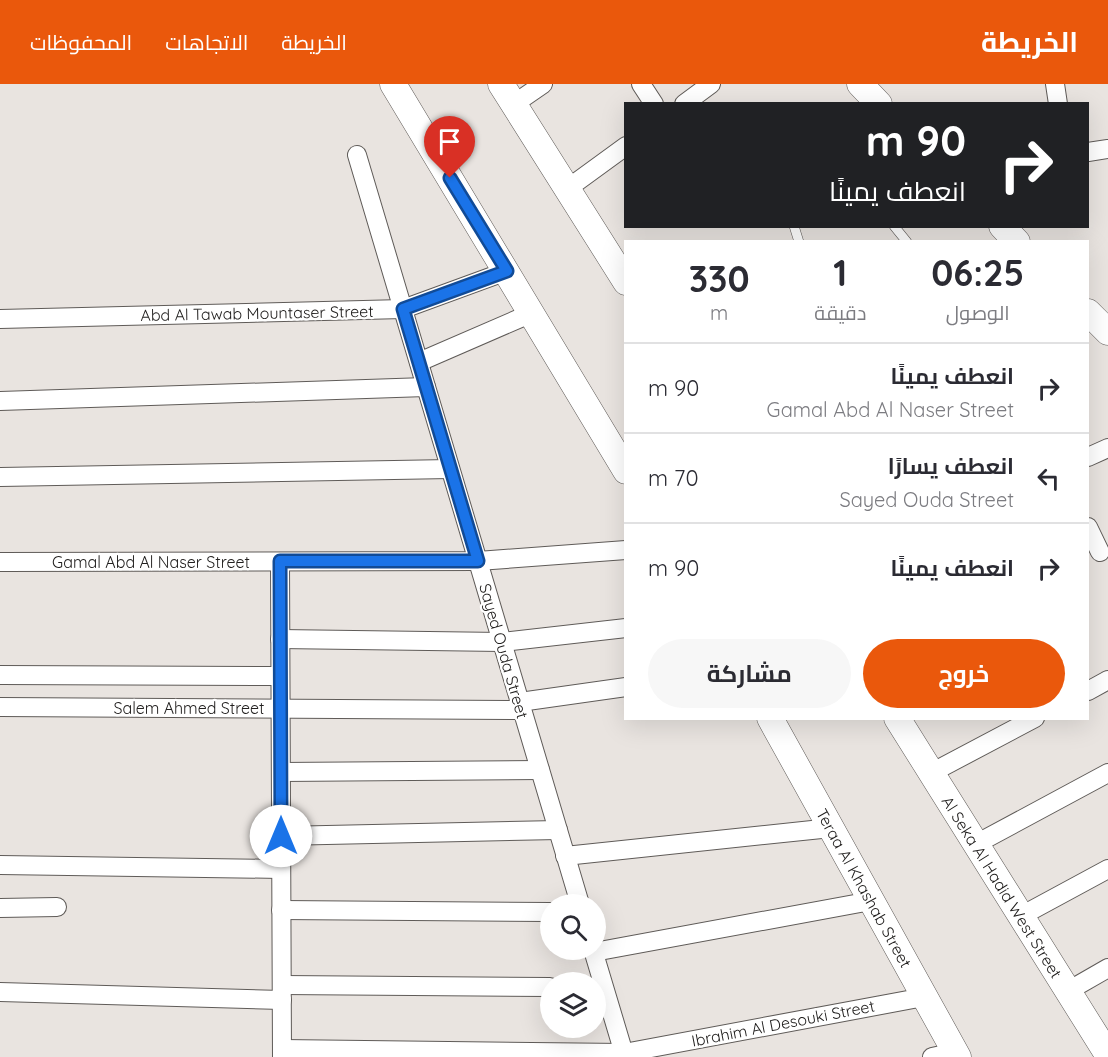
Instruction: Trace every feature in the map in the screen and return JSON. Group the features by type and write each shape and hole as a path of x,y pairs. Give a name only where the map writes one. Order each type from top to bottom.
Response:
{"street":[{"path":"393,84 624,468"},
{"path":"543,84 507,94 624,279"},
{"path":"641,84 653,102"},
{"path":"687,102 711,84"},
{"path":"860,84 877,102"},
{"path":"1055,84 1058,102"},
{"path":"567,189 624,147"},
{"path":"1089,152 1108,149"},
{"name":"Sayed Ouda Street","path":"357,155 577,894"},
{"path":"1004,228 1015,240"},
{"name":"Abd Al Tawab Mountaser Street","path":"0,319 403,309 507,271"},
{"path":"1089,313 1108,332"},
{"path":"418,362 532,314"},
{"path":"0,401 426,387"},
{"path":"1089,457 1108,448"},
{"path":"0,477 450,469"},
{"path":"1089,530 1098,553"},
{"name":"Gamal Abd Al Naser Street","path":"0,562 478,561 624,550"},
{"path":"280,561 282,1053"},
{"path":"280,639 502,642 624,628"},
{"path":"0,675 280,676"},
{"path":"1089,690 1108,680"},
{"name":"Salem Ahmed Street","path":"0,707 281,709 521,706 624,687"},
{"name":"Teraa Al Khashab Street","path":"771,720 924,997 948,1055"},
{"name":"Al Seka Al Hadid West Street","path":"898,720 1108,1054"},
{"path":"931,773 1031,720"},
{"path":"281,772 540,770"},
{"path":"976,844 1108,773"},
{"path":"565,856 831,828"},
{"path":"281,836 558,830"},
{"path":"0,865 281,868"},
{"path":"1021,916 1108,869"},
{"path":"606,949 871,901"},
{"path":"0,908 57,908"},
{"path":"281,910 540,912"},
{"path":"1068,991 1108,968"},
{"path":"0,992 282,993 540,987"},
{"name":"Ibrahim Al Desouki Street","path":"282,1053 625,1055 924,997"},
{"path":"606,1003 625,1055"}],"lane":[{"path":"896,228 906,240"}],"route":[{"path":"281,836 280,561 478,561 403,309 507,271 450,178"}]}
